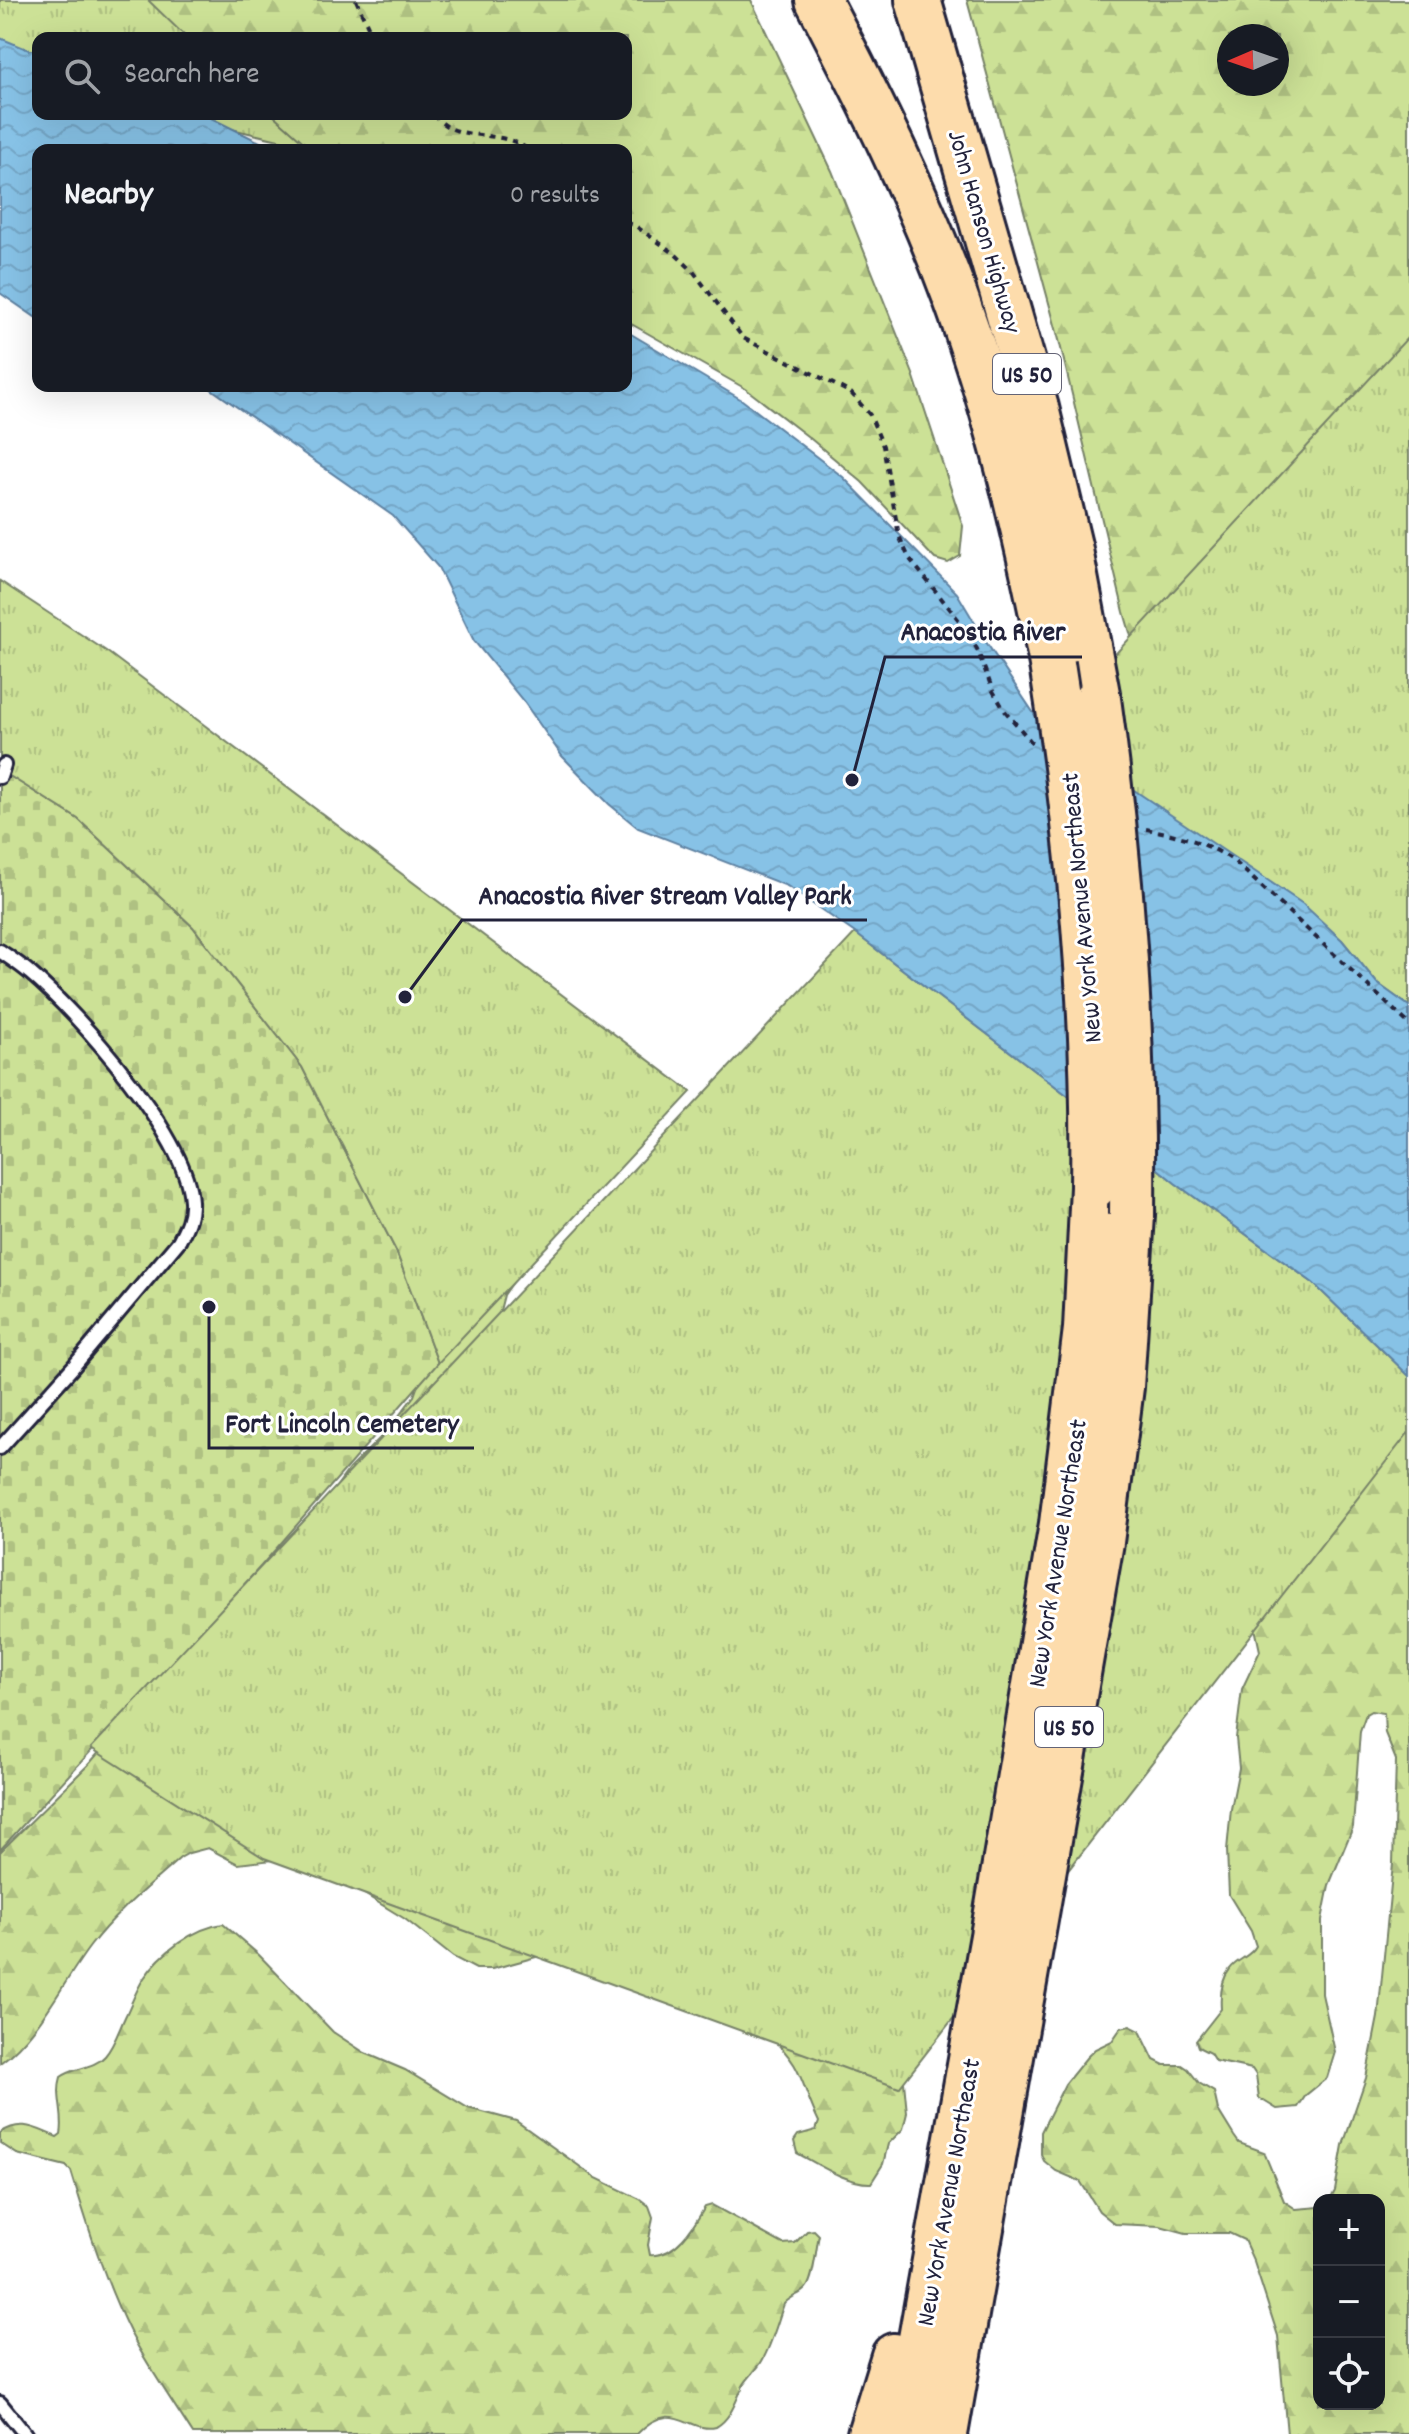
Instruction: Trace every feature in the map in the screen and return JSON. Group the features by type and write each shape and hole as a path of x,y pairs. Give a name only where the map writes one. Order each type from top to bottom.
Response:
{"highway":[{"path":"808,0 870,101"},
{"name":"John Hanson Highway","path":"818,0 870,101 929,229 978,363 1017,502 1052,664"},
{"name":"John Hanson Highway","path":"916,0 997,266 1050,465 1078,586 1098,699"},
{"name":"New York Avenue Northeast","path":"904,2434 996,1920 1062,1524 1086,1329 1093,1187 1092,1039 1084,903 1052,664"},
{"name":"New York Avenue Northeast","path":"945,2434 1103,1529 1121,1387 1132,1215 1132,1063 1124,921 1098,699"},
{"path":"872,2434 951,2166"}],"lane":[{"path":"0,951 30,973 66,1008 127,1081 171,1144 187,1180 192,1210 179,1241 0,1448"},
{"path":"0,2403 25,2434"}],"path":[{"path":"356,0 371,32"},
{"path":"441,120 450,128 520,144"},
{"path":"632,224 674,253 693,271 743,338 837,385"}],"green space":[{"path":"0,0 148,0 181,32 32,32 32,84 0,77"},
{"path":"78,0 751,0 832,171 913,374 963,526 960,556 948,563 935,559 862,482 811,439 746,389 632,324 632,144 291,144 239,120 632,120 632,32 73,32"},
{"path":"967,0 1409,0 1409,1006 1303,904 1140,667 1059,340"},
{"path":"193,120 279,120 306,144"},
{"path":"1409,336 1409,1006 1377,983 1342,940 1045,730"},
{"path":"0,581 106,651 691,1092 438,1363 396,1251 302,1067 193,927 78,819 0,770"},
{"path":"0,770 78,819 193,927 302,1067 396,1251 438,1363 261,1566 0,1850"},
{"path":"855,933 1080,1105 1175,1183 1313,1283 1409,1376 1409,1432 899,2088 264,1858 91,1748"},
{"path":"561,1214 504,1295 487,1361 903,2072 907,2113 903,2129 888,2144 883,2164 871,2183 843,2177 797,2153 794,2141 798,2135 816,2130 819,2122 796,2067 770,2037 544,1957 492,1969 476,1969 453,1957 405,1919 333,1875 272,1860 238,1864 208,1848 180,1858 111,1921 80,1960 39,2023 0,2063 0,1852 89,1764 158,1684 307,1528 349,1469 388,1430 414,1396 420,1379 416,1370"},
{"path":"1409,1376 1409,2434 1287,2434 1278,2336 1244,2240 1229,2233 1186,2233 1160,2226 1115,2224 1099,2211 1080,2181 1056,2171 1041,2154 1041,2132 1065,2084 1095,2049 1112,2041 1121,2028 1130,2026 1140,2031 1154,2060 1164,2065 1182,2065 1199,2083 1214,2092 1218,2110 1239,2143 1264,2152 1284,2201 1296,2209 1313,2208 1313,2410 1385,2410 1385,2194 1333,2194 1343,2145 1366,2078 1378,2017 1393,1864 1396,1760 1385,1733 1384,1713 1371,1711 1366,1714 1360,1731 1353,1827 1329,1885 1322,1920 1322,1994 1335,2052 1327,2078 1306,2095 1298,2107 1277,2109 1259,2098 1256,2075 1252,2069 1215,2061 1210,2053 1198,2047 1196,2041 1221,2009 1222,1988 1227,1973 1256,1946 1251,1931 1229,1895 1227,1850 1239,1768 1236,1738 1242,1689 1260,1651 1255,1628"},
{"path":"223,1924 259,1955 333,2032 365,2053 405,2070 468,2108 516,2121 596,2178 640,2199 649,2206 653,2217 648,2245 650,2255 659,2255 675,2246 705,2207 712,2205 783,2244 795,2243 807,2231 814,2230 819,2235 809,2284 784,2304 766,2354 743,2386 726,2419 716,2427 706,2428 671,2417 661,2418 637,2434 193,2434 131,2334 98,2254 71,2171 66,2166 17,2154 0,2143 0,2133 22,2126 57,2137 61,2134 61,2077 105,2056 141,1983 159,1960 189,1936"}],"water":[{"path":"0,38 32,50 32,120 215,120 264,144 32,144 32,315 0,293"},
{"path":"632,335 742,400 843,477 957,593 1045,730 1303,904 1342,940 1377,983 1409,1006 1409,1376 1313,1283 1175,1183 1080,1105 855,933 787,886 638,828 609,804 562,756 524,702 474,641 438,567 393,516 216,392 632,392"}],"place":[{"name":"Anacostia River","path":"852,780"},
{"name":"Anacostia River Stream Valley Park","path":"405,997"},
{"name":"Fort Lincoln Cemetery","path":"209,1307"}]}
